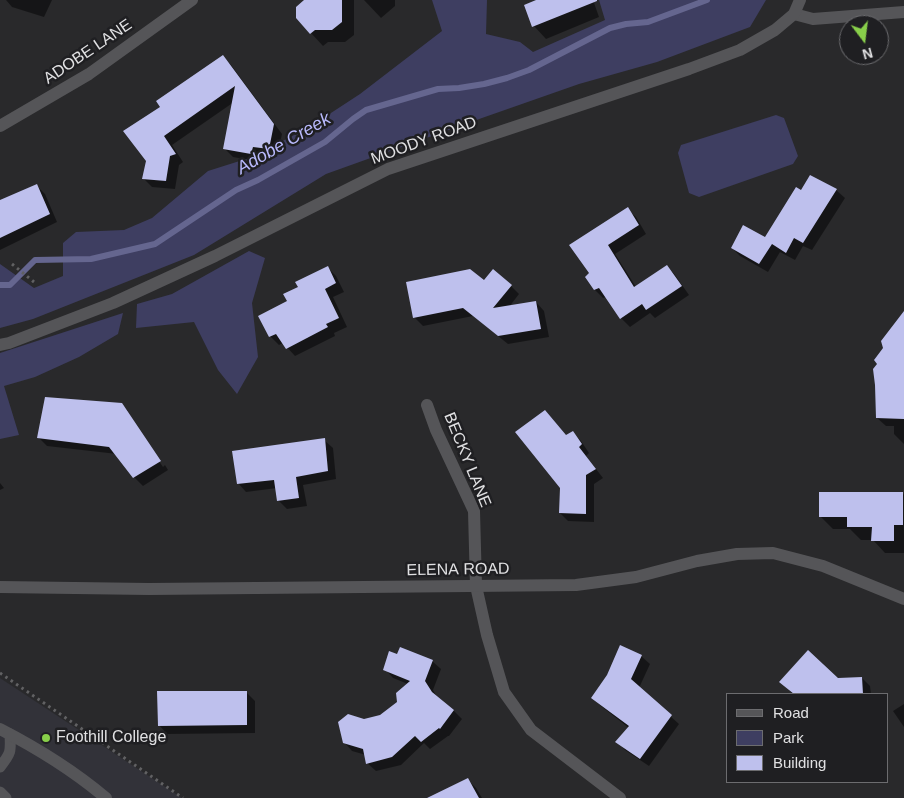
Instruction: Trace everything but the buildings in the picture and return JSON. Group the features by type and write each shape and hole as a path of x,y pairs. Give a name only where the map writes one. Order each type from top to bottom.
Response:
{"street":[{"name":"ADOBE LANE","path":"0,126 89,74 192,0"},
{"name":"MOODY ROAD","path":"0,345 112,302 207,260 388,169 689,69 740,50 775,30 794,14 800,0"},
{"path":"794,14 813,19 904,12"},
{"name":"BECKY LANE","path":"428,405 436,430 474,511 476,586 487,635 504,692 531,730 620,798"},
{"name":"ELENA ROAD","path":"0,588 149,589 576,585 636,577 697,561 738,554 773,553 823,566 904,600"},
{"path":"5,732 58,763 106,798"}],"lane":[{"path":"0,767 8,757 10,750 5,732"},
{"path":"0,792 6,798"}],"path":[{"path":"12,264 34,282"},
{"path":"0,673 183,798"}],"shaded area":[{"name":"Foothill College","path":"0,678 182,798 0,798"}],"green space":[{"path":"432,0 487,0 486,34 520,42 533,52 605,20 599,0 766,0 750,27 657,62 579,84 326,174 194,255 33,319 0,328 0,264 34,288 63,276 63,243 76,232 124,230 152,218 208,171 249,158 308,128 360,94 442,31"},
{"path":"776,115 784,118 798,156 793,164 699,197 689,193 678,153 681,145"},
{"path":"249,251 265,258 252,303 258,357 237,394 218,370 194,322 136,328 137,304 172,294"},
{"path":"123,313 118,334 79,357 35,377 4,386 19,435 0,439 0,353"}],"waterway":[{"name":"Adobe Creek","path":"0,285 10,285 35,260 91,259 155,244 236,190 258,180 325,142 366,110 438,89 459,88 507,78 529,70 610,28 648,22 707,0"}],"place":[{"name":"Foothill College","path":"46,738"}]}
